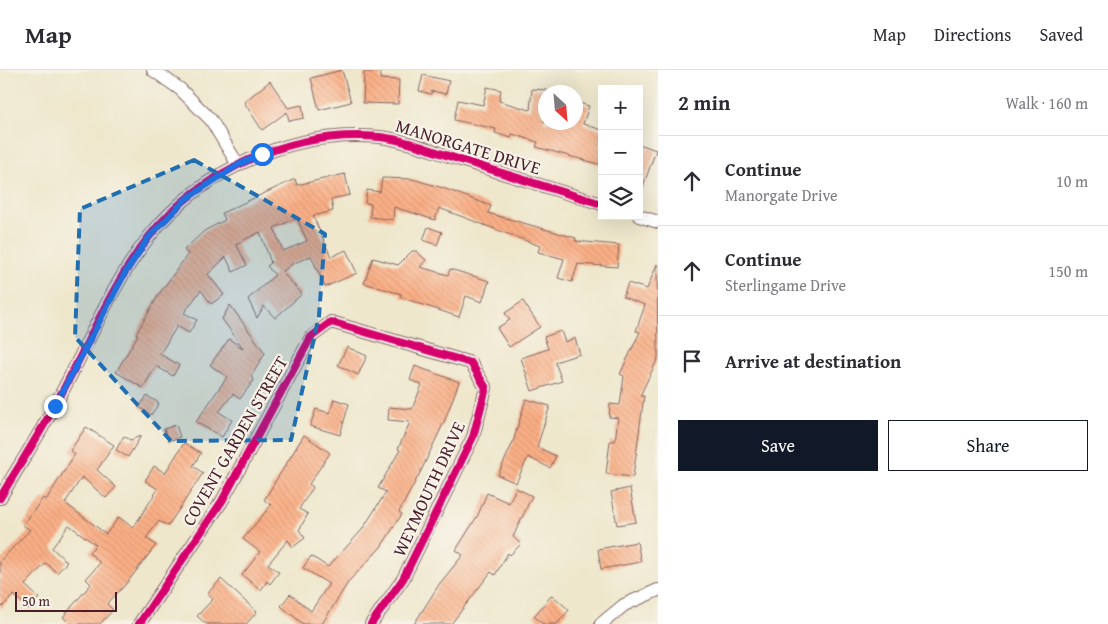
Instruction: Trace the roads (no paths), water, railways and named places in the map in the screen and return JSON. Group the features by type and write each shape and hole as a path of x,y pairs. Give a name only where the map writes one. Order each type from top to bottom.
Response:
{"street":[{"path":"153,70 180,89 211,120 238,165"},
{"name":"MANORGATE DRIVE","path":"0,498 55,406 125,273 149,237 186,199 238,165 288,145 330,138 382,137 416,145 598,203"},
{"path":"643,217 658,222"},
{"name":"COVENT GARDEN STREET","path":"138,624 222,501 311,337 331,322 383,337"},
{"name":"WEYMOUTH DRIVE","path":"371,624 403,579 473,437 486,388 470,363 383,337"},
{"path":"601,624 624,605 658,590"}]}
